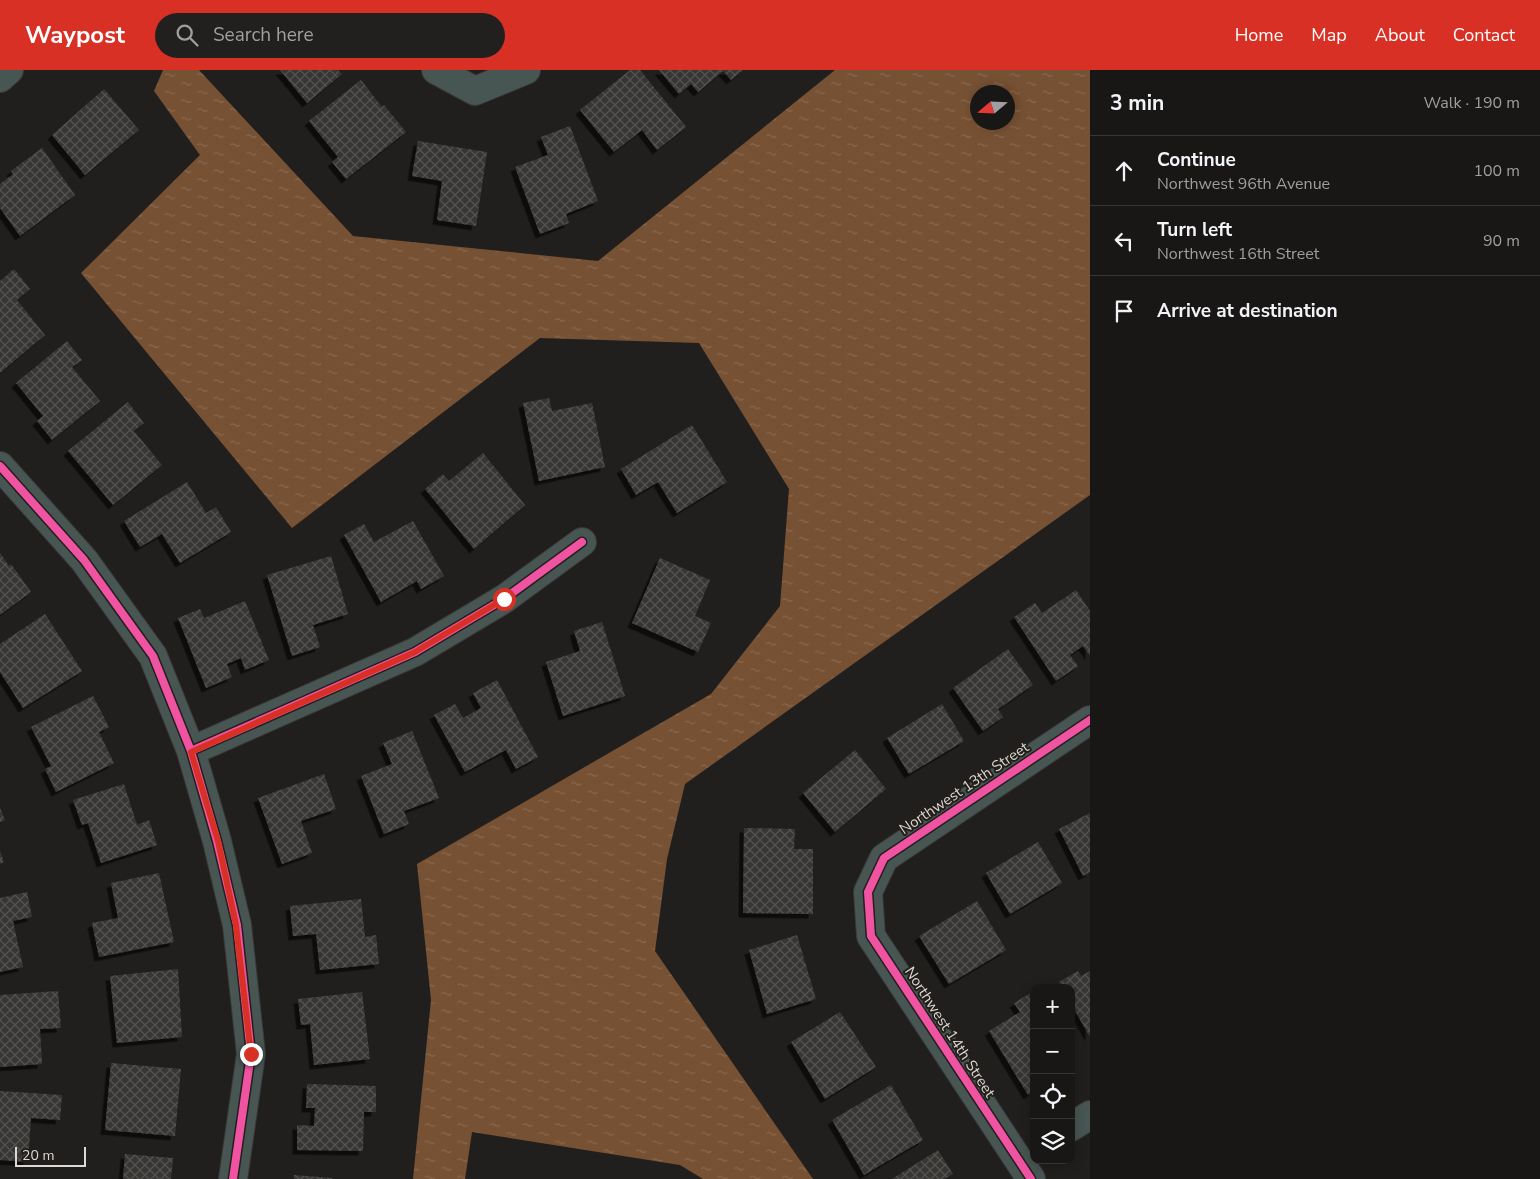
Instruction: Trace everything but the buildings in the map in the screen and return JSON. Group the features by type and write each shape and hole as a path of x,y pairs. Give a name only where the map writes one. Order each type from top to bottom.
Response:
{"street":[{"path":"0,78 9,70"},
{"path":"436,70 475,91 526,70"},
{"path":"0,466 84,560 153,656 191,752 218,841 236,925 251,1054 233,1179"},
{"path":"191,752 415,652 504,599 582,542"},
{"name":"Northwest 13th Street","path":"868,892 884,858 1090,720"},
{"name":"Northwest 14th Street","path":"868,892 871,936 1028,1164"},
{"path":"1075,1125 1090,1115"}],"water":[{"path":"163,70 199,70 353,236 598,261 835,70 1090,70 1090,495 685,784 667,859 655,951 813,1179 703,1179 680,1165 472,1132 465,1179 413,1179 431,1000 417,864 711,694 780,606 789,489 699,343 540,338 292,528 81,273 200,155 154,91"}],"cycle path":[{"path":"0,466 84,560 153,656 191,751 217,841 237,925 251,1054 233,1179"},
{"path":"191,751 415,652 504,599 582,542"},
{"path":"1031,1179 871,936 868,892 884,858 1090,720"}],"route":[{"path":"251,1054 236,925 218,841 191,752 415,652 504,599"}]}
